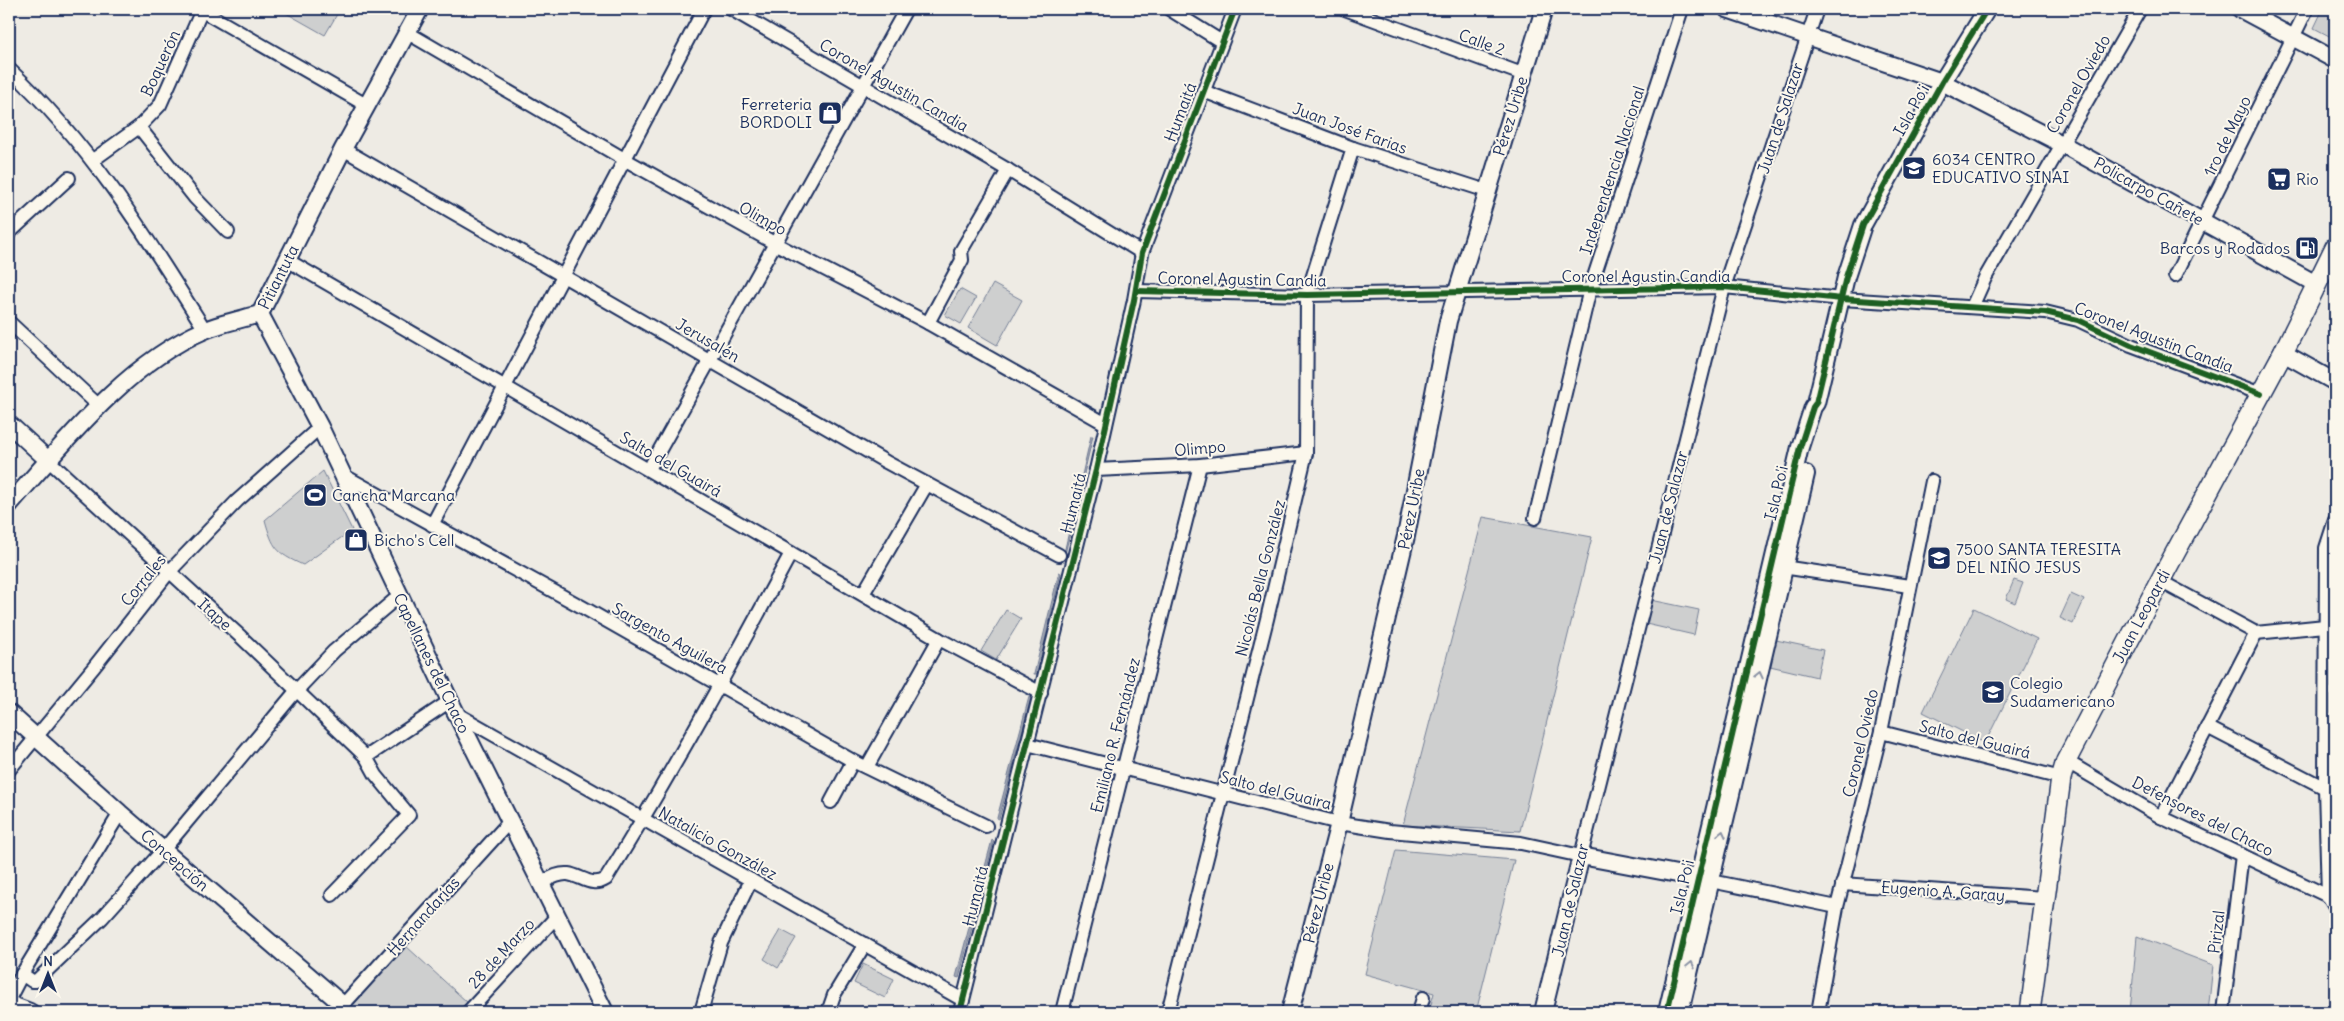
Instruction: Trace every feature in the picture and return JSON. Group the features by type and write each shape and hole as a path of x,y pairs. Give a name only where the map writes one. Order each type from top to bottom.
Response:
{"main road":[{"name":"Juan Leopardi","path":"2030,1012 2044,898 2064,769 2160,581 2283,353 2335,247"}],"street":[{"name":"Pitiantuta","path":"9,505 48,460 100,406 158,357 205,330 260,314 366,105 420,9"},
{"path":"432,525 704,9"},
{"name":"Coronel Agustin Candia","path":"731,9 1008,170 1142,253"},
{"path":"649,469 906,9"},
{"path":"1168,9 1222,42"},
{"name":"Humaitá","path":"962,1006 1096,470 1136,291 1142,253 1202,91 1235,9"},
{"name":"Calle 2","path":"1345,9 1522,74"},
{"name":"Pérez Uribe","path":"1290,1012 1339,823 1406,536 1439,358 1456,293 1522,74 1544,9"},
{"name":"Independencia Nacional","path":"1535,518 1590,289 1682,9"},
{"name":"Policarpo Cañete","path":"1727,9 1942,82 2062,144 2316,284"},
{"name":"Juan de Salazar","path":"1543,1012 1580,856 1724,287 1816,9"},
{"name":"Isla Po'i","path":"1680,1012 1705,879 1778,567 1812,449 1817,412 1816,403 1846,277 1863,226 1942,82 1987,9"},
{"name":"Coronel Oviedo","path":"1972,307 1985,278 2140,9"},
{"path":"2240,9 2335,60"},
{"name":"1ro de Mayo","path":"2175,276 2204,221 2307,9"},
{"path":"201,10 366,105"},
{"name":"Boquerón","path":"93,160 139,127 160,105 201,10"},
{"name":"Olimpo","path":"408,33 776,244 928,323 1106,424"},
{"path":"9,69 38,96 93,160 149,240 205,330"},
{"name":"Juan José Farias","path":"1202,91 1353,148 1487,191"},
{"path":"139,127 195,198 228,232"},
{"name":"Nicolás Bella González","path":"1168,1012 1265,628 1306,453 1307,295 1353,148"},
{"name":"Jerusalén","path":"343,149 927,484 1059,555"},
{"path":"928,323 962,260 961,251 1008,170"},
{"path":"9,233 69,178"},
{"name":"Salto del Guairá","path":"287,260 939,639 1041,692"},
{"name":"Coronel Agustin Candia","path":"1136,291 1307,295 1724,287 1842,299 2045,312 2078,320 2131,345 2261,394"},
{"name":"Capellanes del Chaco","path":"260,314 320,427 399,596 604,1011"},
{"path":"9,322 100,406"},
{"path":"2283,353 2335,382"},
{"name":"Itape","path":"9,424 297,690 366,757 376,775 409,815 332,895"},
{"name":"Corrales","path":"9,770 169,572 237,501 320,427"},
{"name":"Olimpo","path":"1096,470 1200,465 1306,453"},
{"name":"Emiliano R. Fernández","path":"1062,1012 1200,465"},
{"name":"Sargento Aguilera","path":"341,474 853,761 986,826"},
{"name":"Coronel Oviedo","path":"1818,1012 1837,907 1881,732 1909,586 1932,481"},
{"path":"863,594 927,484"},
{"path":"2332,901 2325,788 2325,626 2326,548 2335,520"},
{"path":"541,883 558,875 568,874 599,883 606,879 643,821 720,685 791,552"},
{"path":"1778,567 1909,586"},
{"path":"2160,581 2256,633 2325,626"},
{"path":"22,974 32,981 36,981 102,918 164,850 297,690 334,651 399,596"},
{"path":"2161,817 2256,633"},
{"path":"867,767 939,639"},
{"path":"366,757 454,708"},
{"name":"Natalicio González","path":"454,708 643,821 865,944 962,1006"},
{"name":"Concepción","path":"9,713 340,1009"},
{"path":"2207,727 2325,788"},
{"name":"Salto del Guairá","path":"1881,732 2064,769"},
{"name":"Salto del Guaira","path":"1027,744 1339,823 1390,831 1521,843 1580,856"},
{"path":"831,802 853,761"},
{"name":"Defensores del Chaco","path":"2064,769 2332,901"},
{"path":"9,999 22,974 120,813"},
{"name":"Hernandarías","path":"340,1009 510,821"},
{"name":"Pirizal","path":"2223,1012 2242,855"},
{"path":"1580,856 1705,879 1837,907"},
{"name":"Isla Po'i","path":"1667,1012 1705,879"},
{"path":"701,1012 721,943 751,880"},
{"name":"Eugenio A. Garay","path":"1842,884 2044,898"},
{"name":"28 de Marzo","path":"468,1012 558,916"},
{"path":"828,1012 834,995 865,944"},
{"path":"1419,1012 1423,998"},
{"path":"9,1004 30,1012"},
{"path":"1818,1012 1825,1012"}],"shaded area":[{"path":"279,9 340,9 325,35"},
{"path":"2323,9 2335,9 2335,39 2314,28"},
{"path":"993,284 1022,300 997,345 968,328"},
{"path":"960,289 976,298 961,324 945,315"},
{"path":"1091,436 1093,436 1065,554 1064,553"},
{"name":"Cancha Marcana","path":"323,471 352,530 303,565 281,553 273,543 265,520"},
{"path":"1483,517 1592,537 1520,831 1403,825"},
{"path":"1059,572 1061,573 1037,674 1034,674"},
{"path":"2014,580 2023,583 2015,603 2006,599"},
{"path":"2071,594 2084,600 2073,624 2060,618"},
{"path":"1651,600 1699,610 1694,635 1646,624"},
{"path":"1974,608 2037,639 1985,743 1923,712"},
{"path":"1006,610 1021,619 996,660 981,651"},
{"path":"1776,640 1823,650 1817,677 1770,666"},
{"path":"1029,697 1031,698 999,819 997,818"},
{"path":"992,840 994,841 959,978 956,977"},
{"path":"1396,850 1514,860 1476,1012 1429,1012 1434,993 1365,974"},
{"path":"781,930 796,938 778,968 764,959"},
{"path":"2137,936 2213,965 2208,1012 2130,1012"},
{"path":"406,946 467,1002 457,1012 345,1012"},
{"path":"863,964 894,979 885,998 854,983"}],"cycle path":[{"path":"960,1012 1096,470 1134,300 1142,253 1235,9"},
{"path":"1667,1012 1800,447 1816,403 1846,277 1863,225 1942,82 1987,9"},
{"path":"1136,291 1307,295 1724,287 1842,299 2045,312 2078,320 2131,345 2261,394"}],"place":[{"name":"Ferreteria BORDOLI","path":"830,113"},
{"name":"6034 CENTRO EDUCATIVO SINAI","path":"1914,168"},
{"name":"Rio","path":"2279,179"},
{"name":"Barcos y Rodados","path":"2307,248"},
{"name":"Cancha Marcana","path":"315,495"},
{"name":"Bicho's Cell","path":"356,540"},
{"name":"7500 SANTA TERESITA DEL NIÑO JESUS","path":"1939,558"},
{"name":"Colegio Sudamericano","path":"1993,692"}]}
